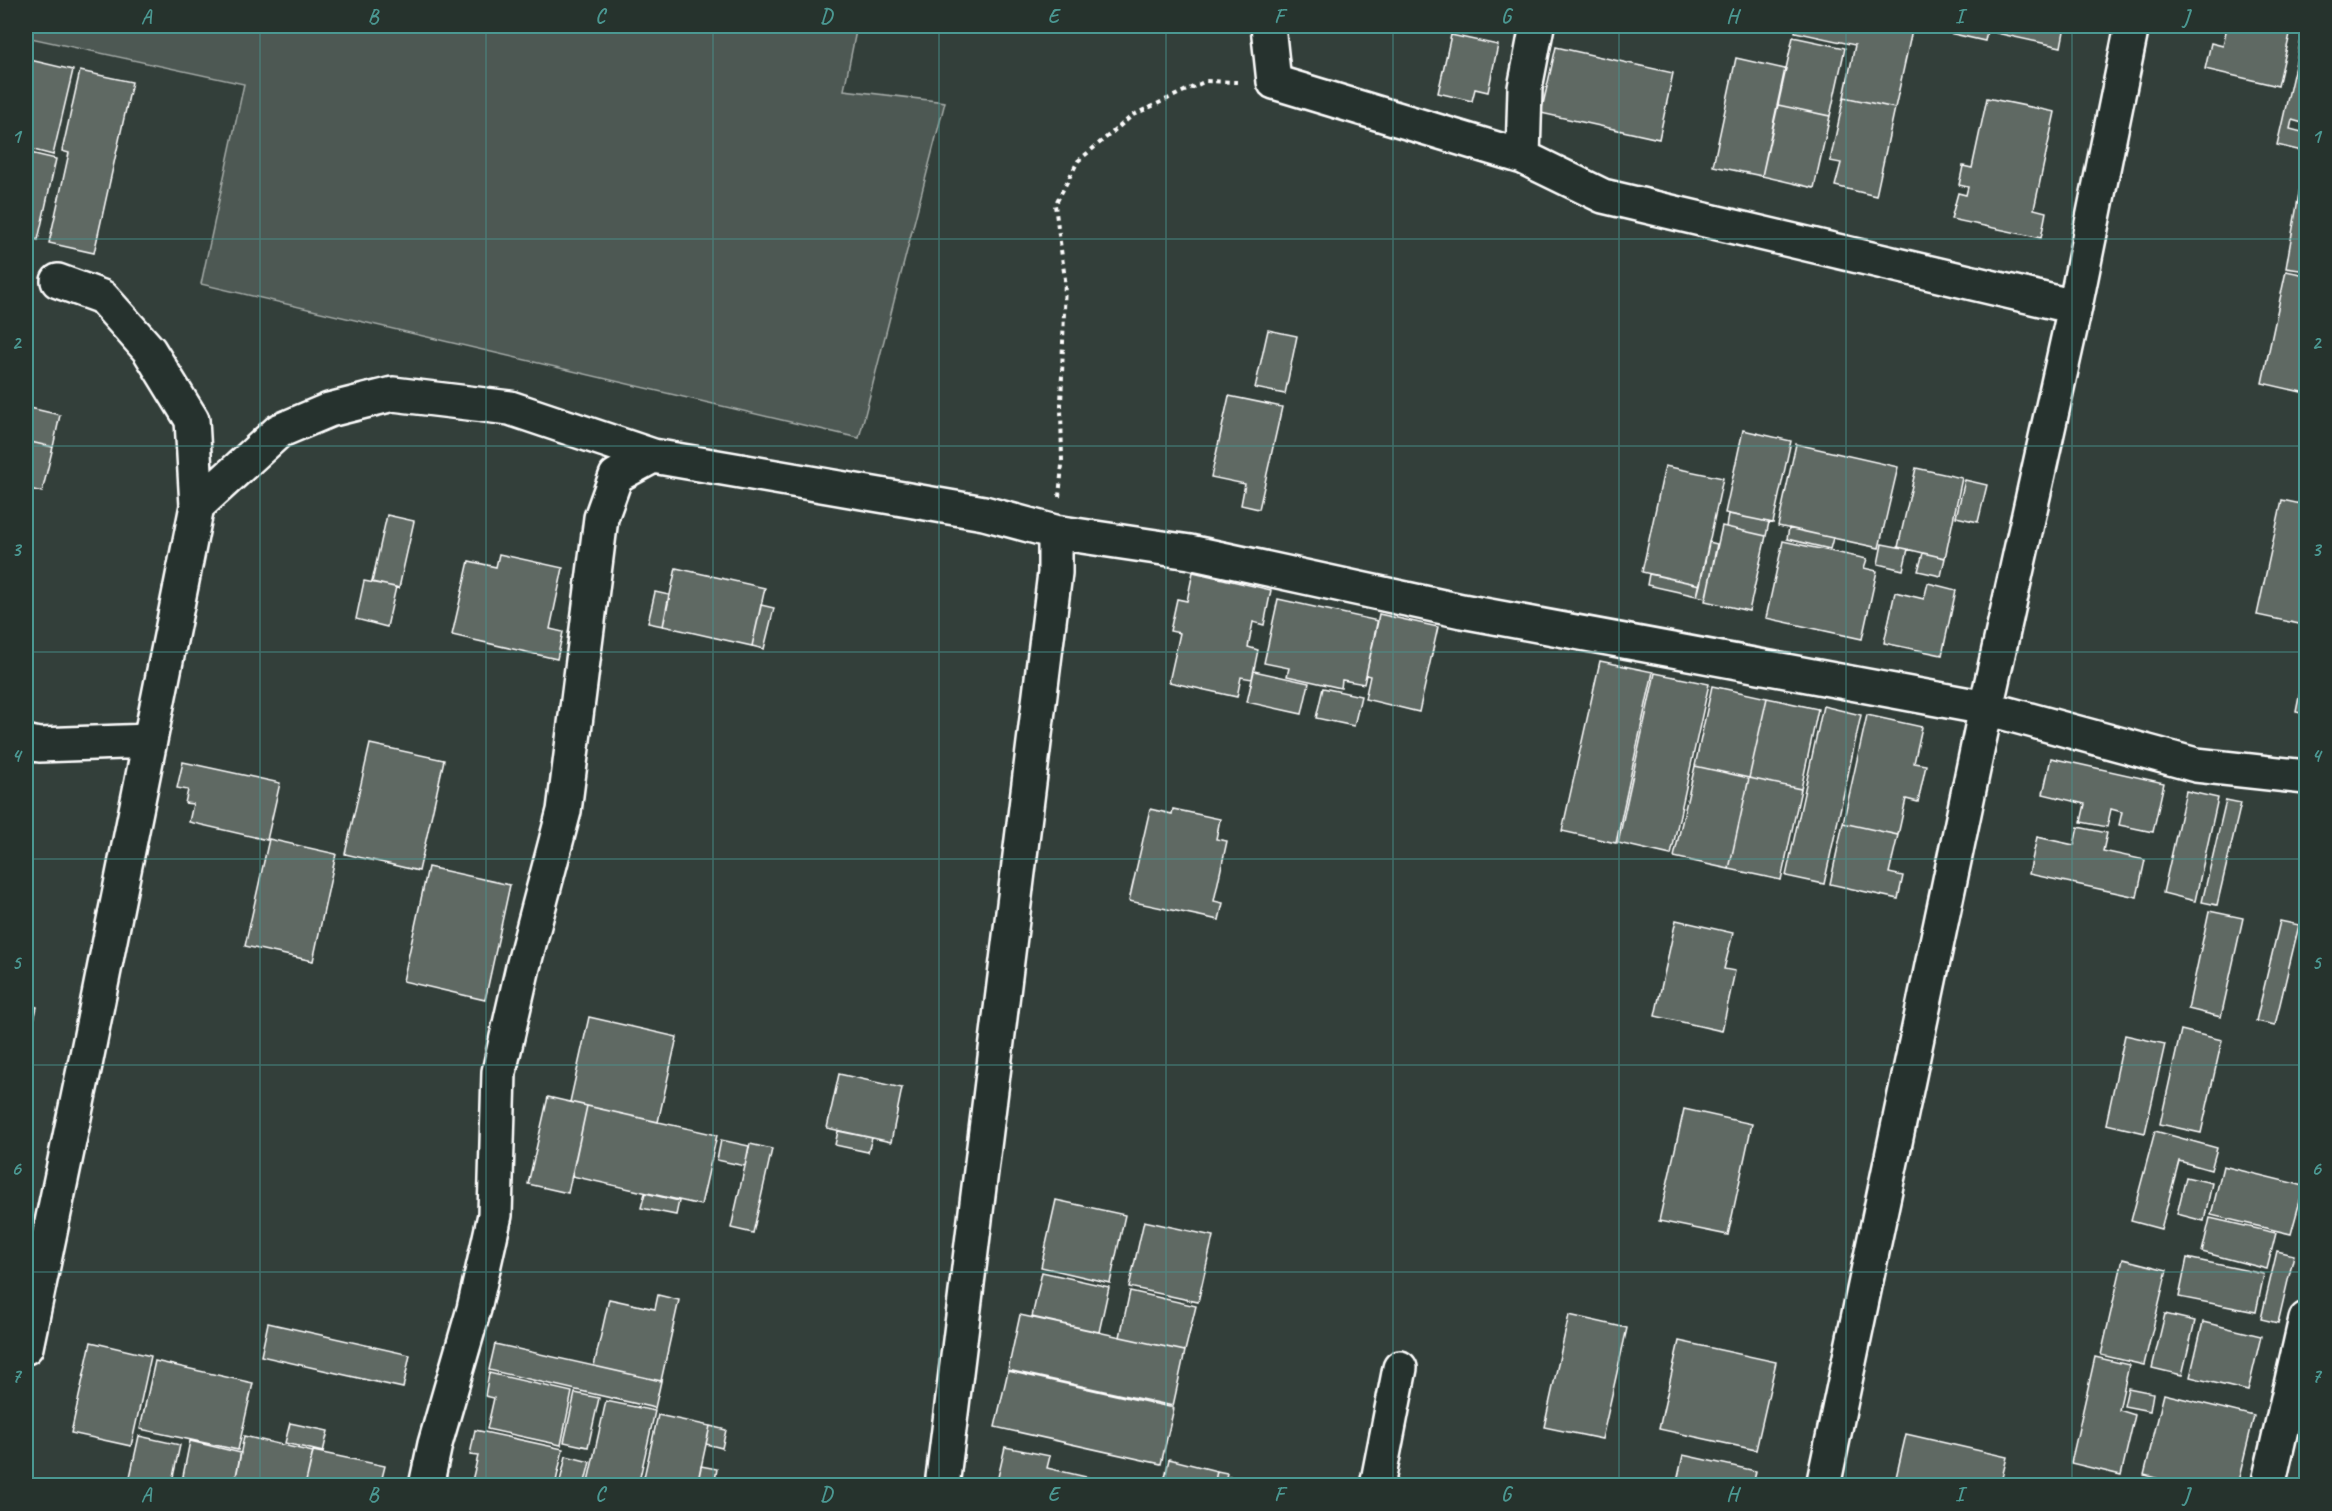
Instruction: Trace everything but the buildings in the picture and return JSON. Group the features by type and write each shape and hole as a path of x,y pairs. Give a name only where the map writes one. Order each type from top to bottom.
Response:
{"street":[{"path":"1268,26 1274,82 1524,158 1603,196 2075,307"},
{"path":"1524,158 1525,88 1537,26"},
{"path":"1823,1485 1986,708 2075,307 2132,26"},
{"path":"26,1347 197,506 192,420 149,350 102,297 58,281"},
{"path":"197,506 279,431 329,410 393,394 510,408 652,456 984,513 1055,532 1190,552 1462,611 1986,708 2196,765 2307,777"},
{"path":"426,1485 435,1444 474,1309 495,1215 499,1072 523,967 564,811 601,518 616,476 652,456"},
{"path":"942,1485 1055,573 1055,532"},
{"path":"26,742 39,744 150,741"},
{"path":"2268,1485 2307,1319"},
{"path":"1377,1485 1400,1368"}],"path":[{"path":"1055,532 1062,465 1061,406 1065,279 1055,205 1078,160 1133,115 1206,81 1274,82"}],"shaded area":[{"path":"26,26 857,26 844,90 945,102 859,438 201,284 244,84 26,37"}]}
